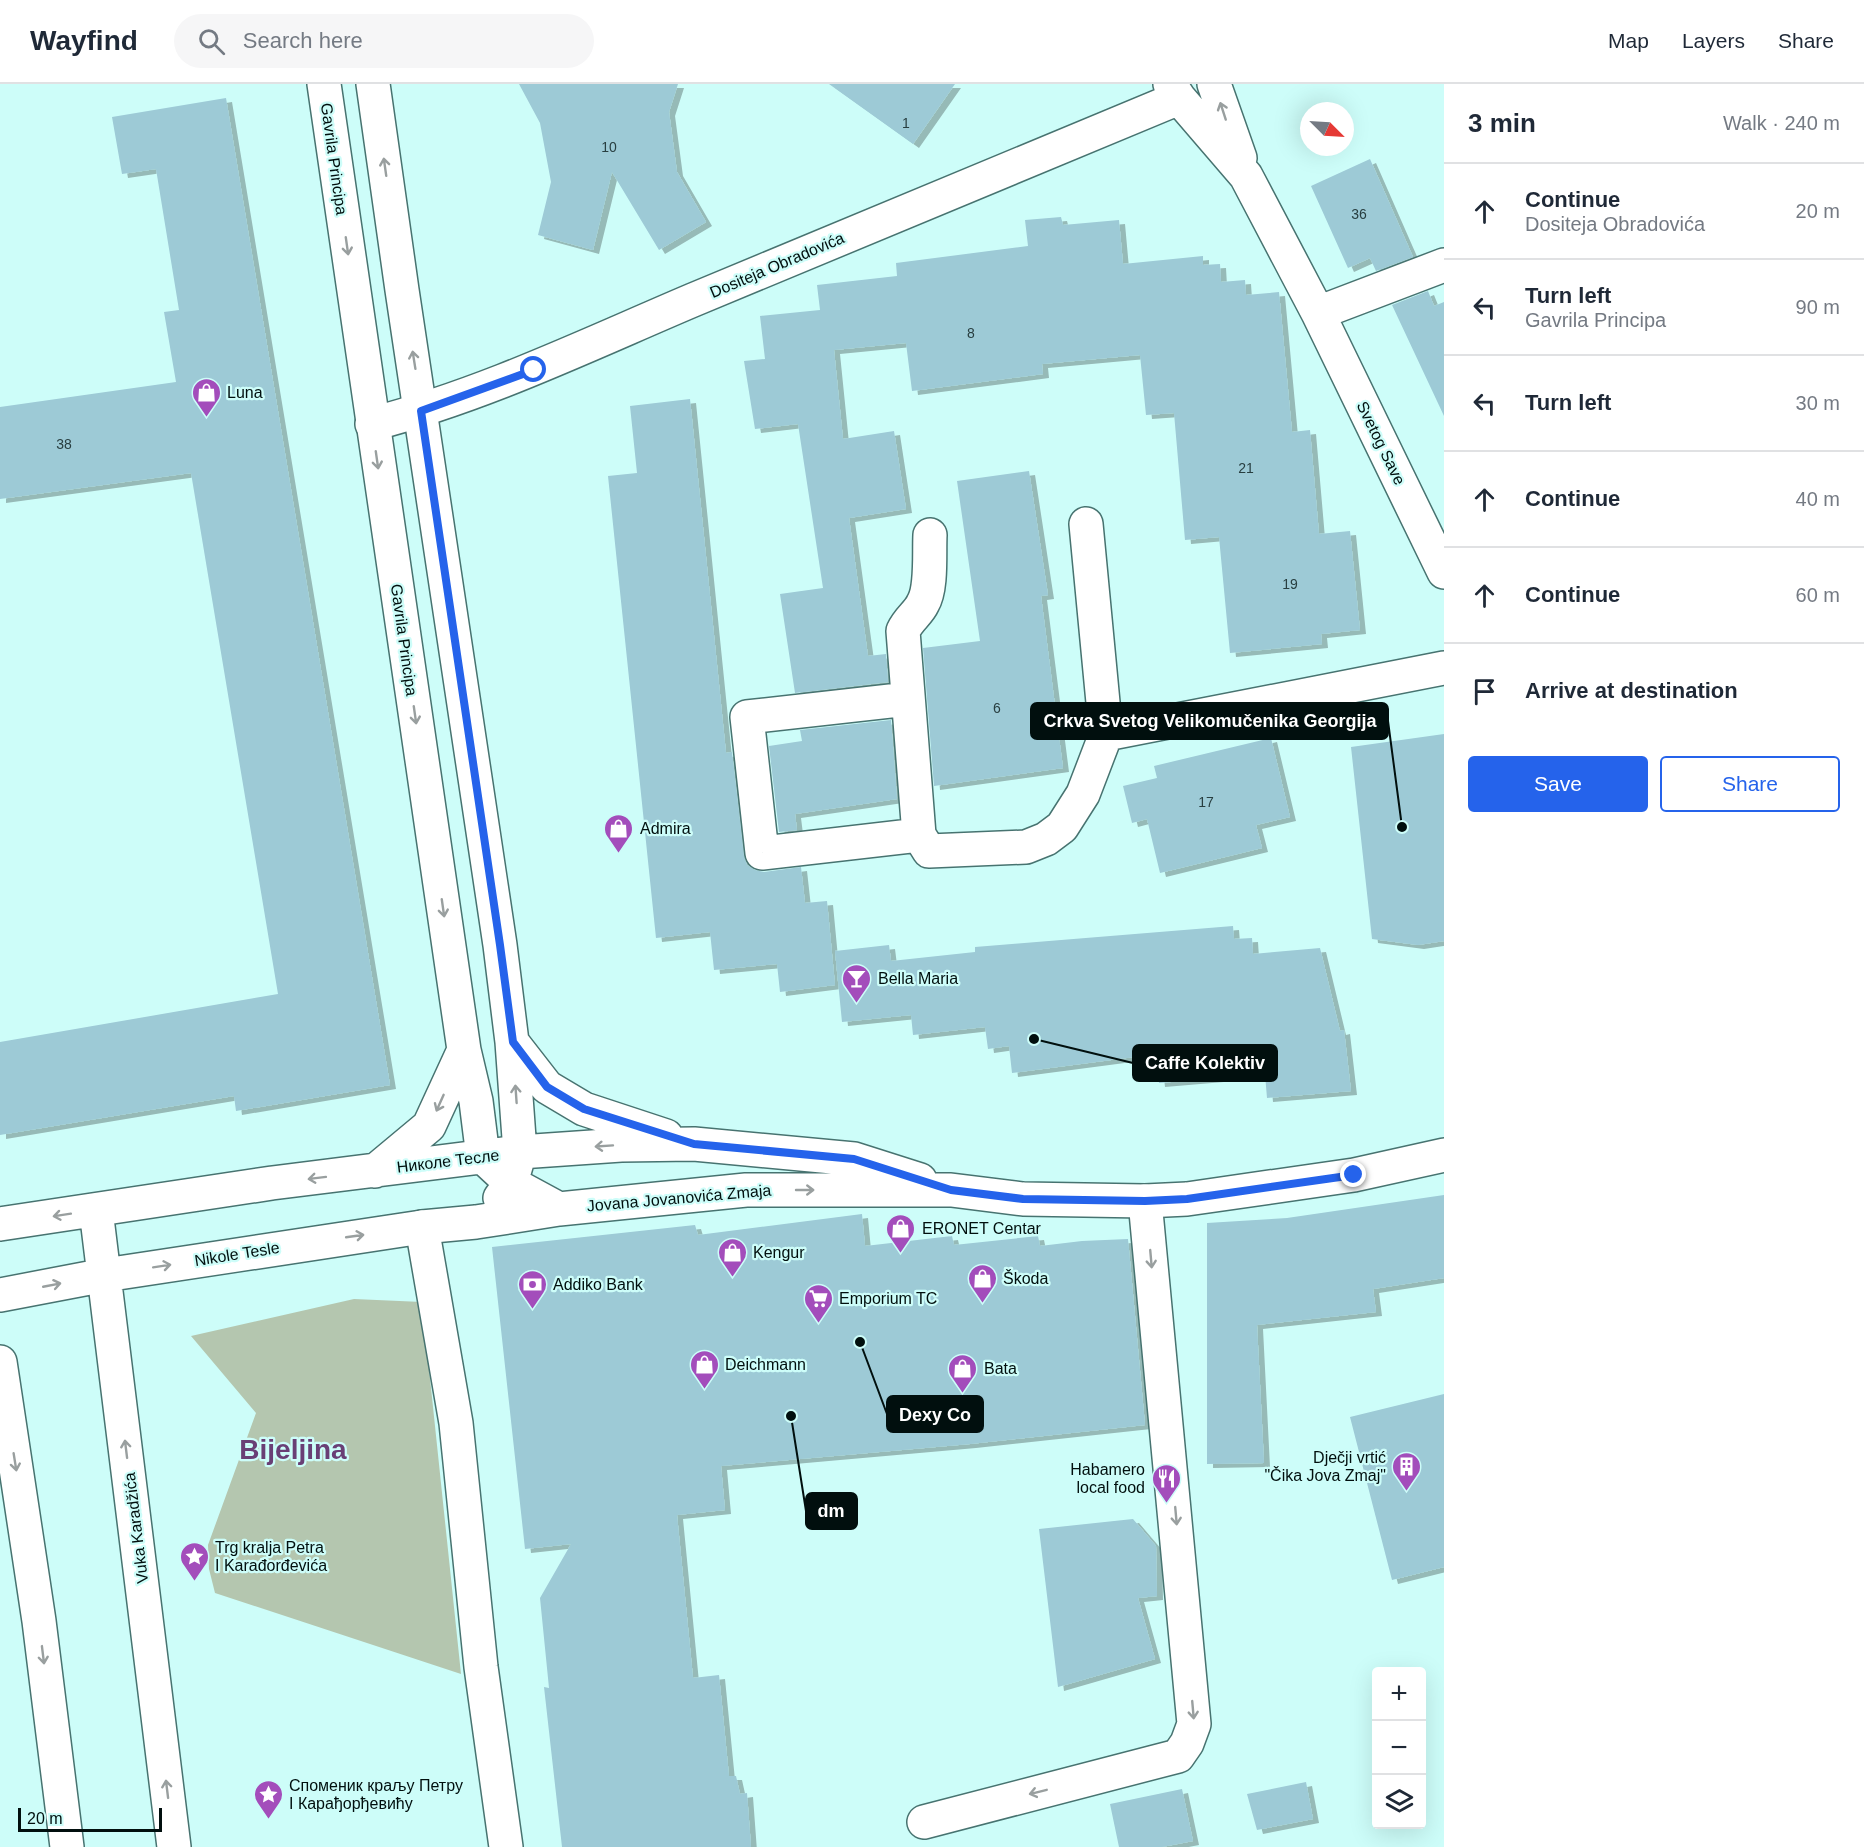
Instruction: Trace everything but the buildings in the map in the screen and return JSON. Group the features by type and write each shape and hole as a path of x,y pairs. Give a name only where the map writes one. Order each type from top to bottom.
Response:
{"main road":[{"name":"Gavrila Principa","path":"324,84 464,1050 476,1101 483,1157"},
{"path":"373,84 513,1042 516,1168 476,1222"},
{"path":"1215,84 1246,176"},
{"name":"Dositeja Obradovića","path":"372,424 421,411 534,370 1174,91"},
{"name":"Svetog Save","path":"1174,91 1246,176 1318,314 1444,572"},
{"path":"1318,314 1444,265"},
{"path":"930,535 927,591 923,603 908,619 903,631 919,835 929,851 1026,847 1046,840 1062,827 1083,794 1106,734 1086,524"},
{"path":"1106,734 1444,668"},
{"path":"908,699 747,717 762,853 919,835"},
{"path":"513,1042 547,1087 584,1109 694,1144"},
{"path":"0,1224 375,1171 429,1126 464,1050"},
{"path":"516,1168 621,1145 694,1144 854,1159 951,1190 1023,1199 1145,1201 1187,1199 1354,1175 1444,1155"},
{"name":"Николе Тесле","path":"375,1171 483,1157 516,1168"},
{"path":"516,1168 559,1209"},
{"name":"Jovana Jovanovića Zmaja","path":"476,1222 559,1209 746,1190 951,1190"},
{"path":"924,1822 1178,1756 1187,1743 1194,1724 1145,1201"},
{"name":"Vuka Karadžića","path":"96,1210 174,1847"},
{"name":"Nikole Tesle","path":"0,1295 105,1275 422,1227 476,1222"},
{"path":"422,1227 456,1423 480,1667 506,1847"},
{"path":"0,1362 39,1621 67,1847"}],"green space":[{"path":"354,1299 422,1302 461,1674 215,1593 209,1569 208,1545 256,1413 191,1336"}],"place":[{"name":"Luna","path":"206,418"},
{"name":"Crkva Svetog Velikomučenika Georgija","path":"1402,827"},
{"name":"Admira","path":"619,854"},
{"name":"Bella Maria","path":"857,1004"},
{"name":"Caffe Kolektiv","path":"1034,1039"},
{"name":"ERONET Centar","path":"901,1254"},
{"name":"Kengur","path":"732,1278"},
{"name":"Škoda","path":"982,1304"},
{"name":"Addiko Bank","path":"532,1310"},
{"name":"Emporium TC","path":"818,1324"},
{"name":"Dexy Co","path":"860,1342"},
{"name":"Deichmann","path":"704,1390"},
{"name":"Bata","path":"963,1394"},
{"name":"dm","path":"791,1416"},
{"name":"Dječji vrtić \"Čika Jova Zmaj\"","path":"1407,1492"},
{"name":"Habamero local food","path":"1166,1504"},
{"name":"Trg kralja Petra I Karađorđevića","path":"194,1582"},
{"name":"Споменик краљу Петру I Карађорђевићу","path":"268,1820"}],"district":[{"name":"Bijeljina","path":"293,1449"}],"route":[{"path":"534,370 421,411 513,1042 547,1087 584,1109 694,1144 854,1159 951,1190 1023,1199 1145,1201 1187,1199 1354,1175"}]}
